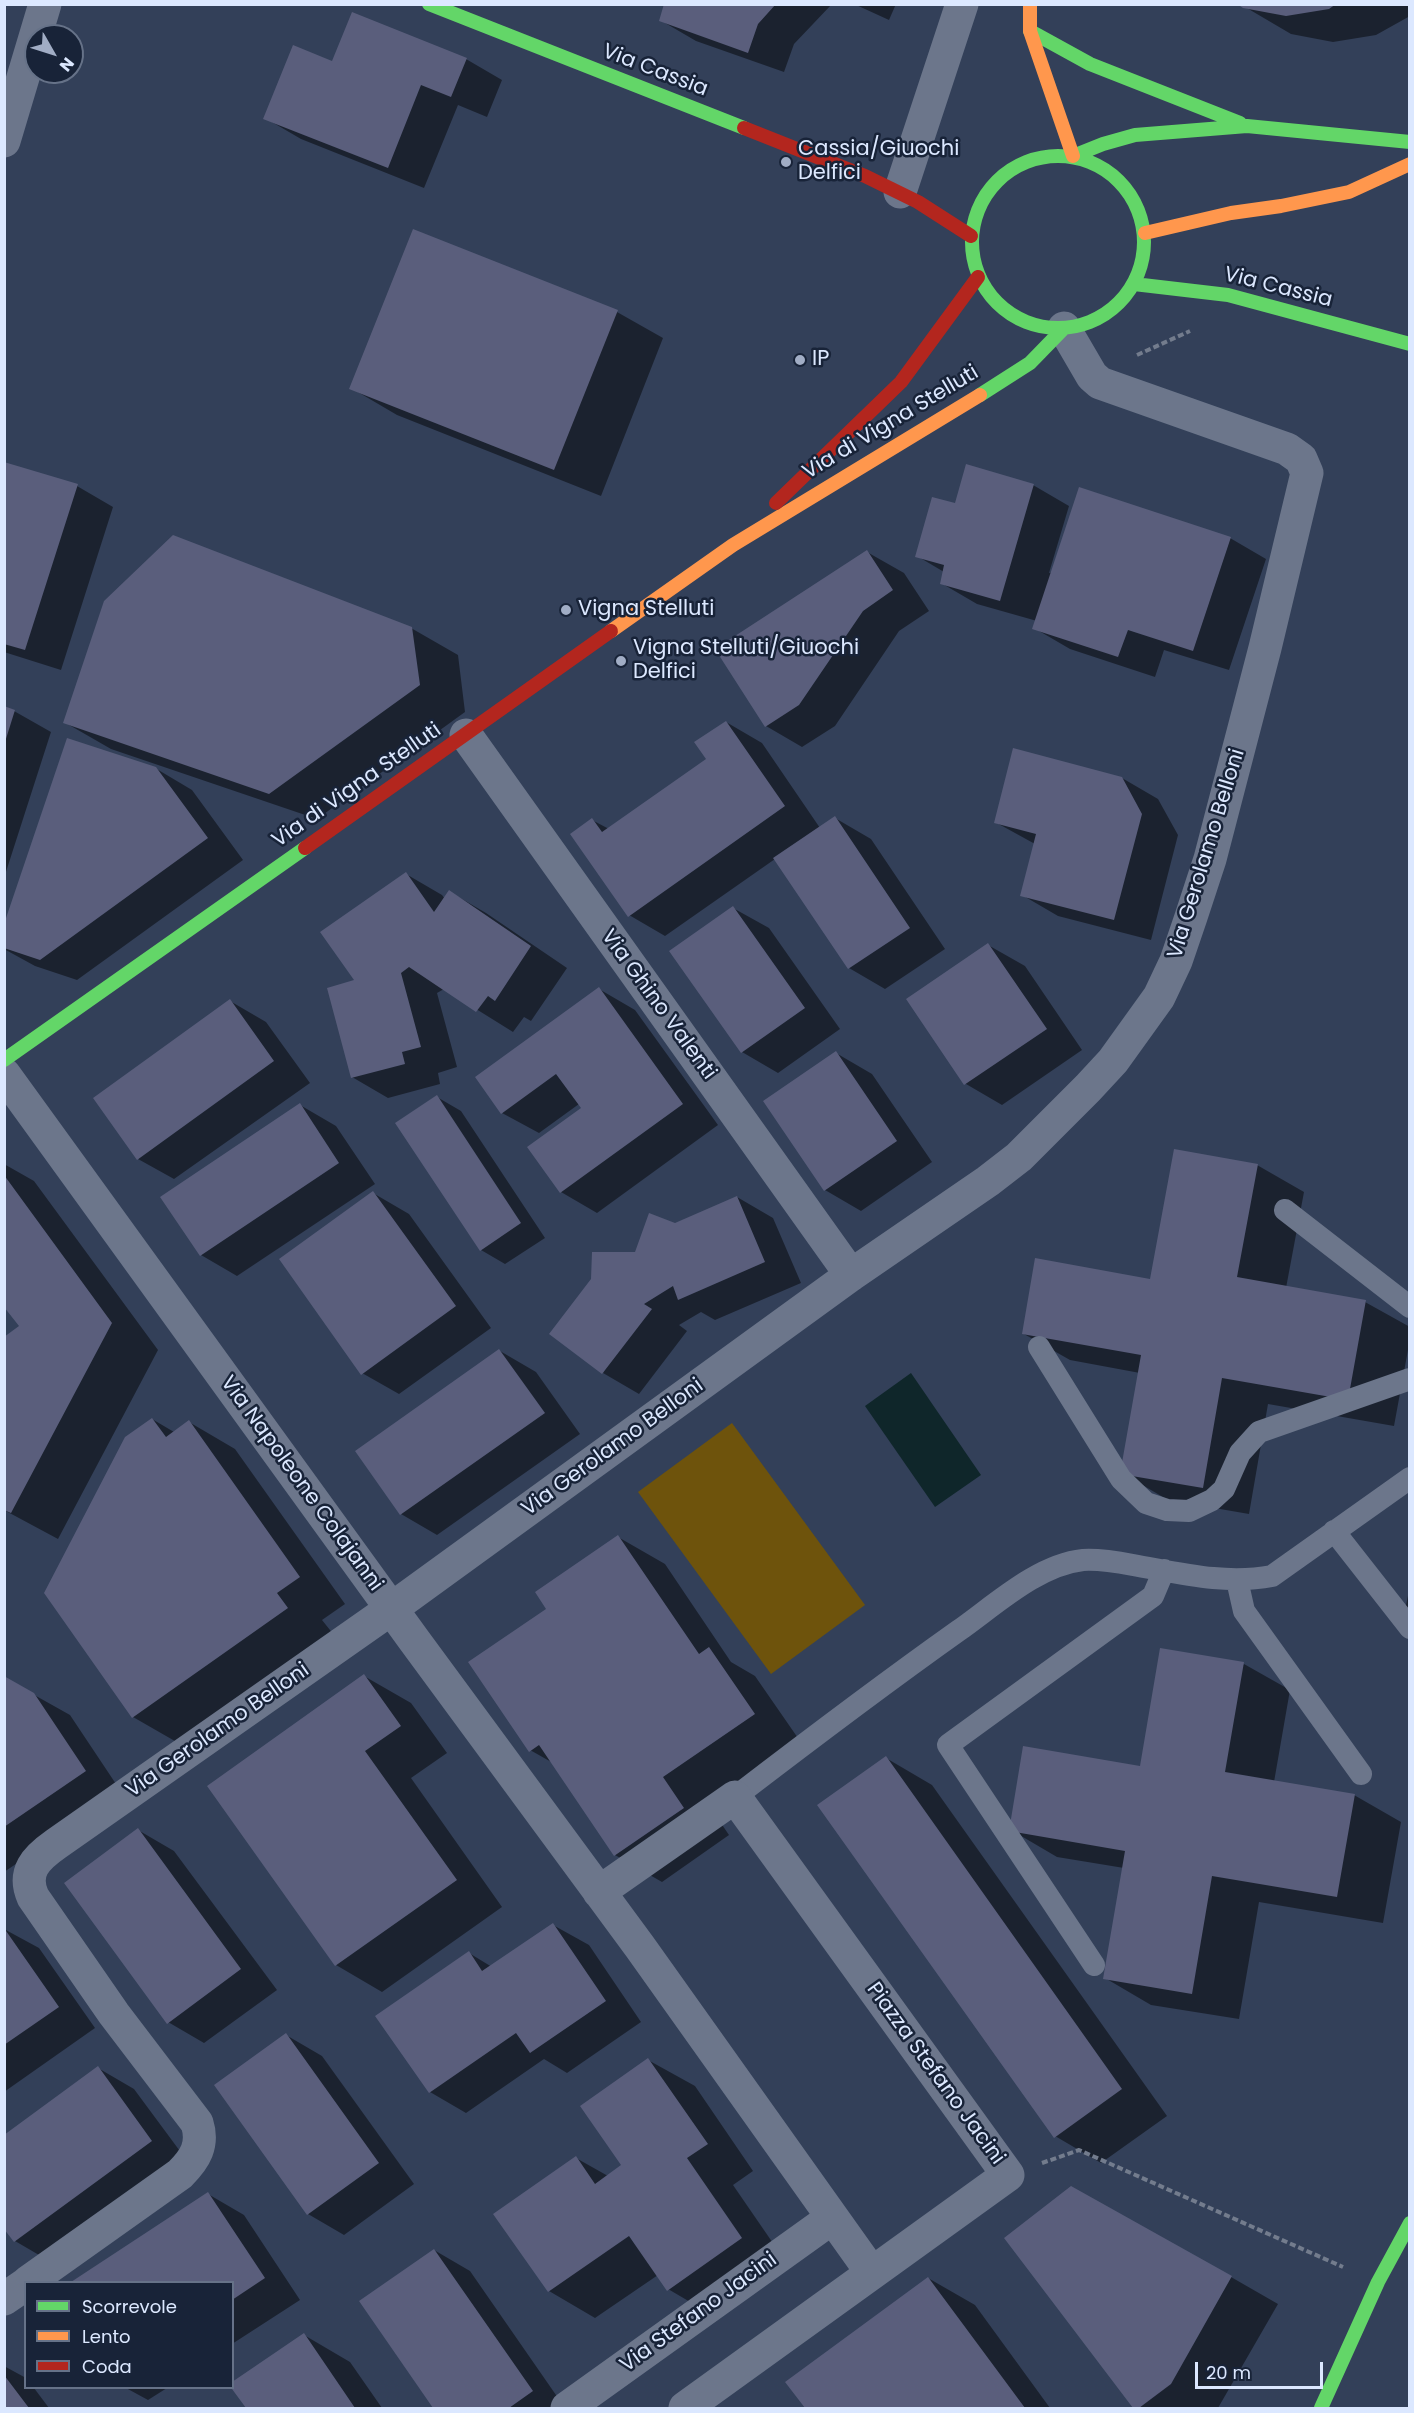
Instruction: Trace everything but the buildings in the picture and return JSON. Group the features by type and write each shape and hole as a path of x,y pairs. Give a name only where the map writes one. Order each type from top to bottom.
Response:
{"main road":[{"name":"Via Cassia","path":"429,4 865,176 900,192 971,236"},
{"path":"1030,4 1030,31 1073,156"},
{"path":"1030,31 1050,45 1090,64 1248,126"},
{"path":"1073,156 1135,135 1248,126 1410,142"},
{"path":"1048,155 1073,156 1109,172 1130,193 1139,212 1144,233 1142,261 1134,284 1120,303 1104,315 1084,324 1064,328 1041,326 1021,320 1005,309 978,277 972,261 971,236 976,215 988,192 1006,172 1025,162 1048,155"},
{"path":"1144,233 1231,213 1281,206 1349,192 1410,164"},
{"name":"Via di Vigna Stelluti","path":"733,545 901,382 978,277"},
{"name":"Via Cassia","path":"1134,284 1228,295 1410,344"},
{"name":"Via di Vigna Stelluti","path":"4,1060 733,545 1014,374 1038,356 1064,328"},
{"path":"1321,2409 1378,2282 1410,2223"}],"street":[{"path":"4,141 45,4"},
{"path":"900,192 962,4"},
{"name":"Via Gerolamo Belloni","path":"30,2281 180,2174 195,2157 200,2134 197,2123 114,2014 33,1897 28,1883 34,1862 56,1844 391,1609 851,1275 945,1212 1019,1157 1061,1117 1113,1061 1159,997 1176,961 1215,837 1307,473 1301,459 1287,449 1100,383 1092,376 1064,328"},
{"name":"Via Ghino Valenti","path":"466,735 851,1275"},
{"name":"Via Napoleone Colajanni","path":"4,1074 599,1892"},
{"path":"685,2409 872,2273 599,1892 735,1797"},
{"name":"Piazza Stefano Jacini","path":"735,1797 1008,2175 872,2273"},
{"name":"Via Stefano Jacini","path":"567,2409 832,2218"},
{"name":"Via Gerolamo Belloni","path":"4,2299 24,2285"}],"lane":[{"path":"1285,1210 1410,1307"},
{"path":"1039,1347 1121,1479 1146,1503 1167,1510 1189,1511 1212,1500 1224,1489 1240,1453 1259,1432 1410,1379"},
{"path":"735,1797 902,1671 1042,1573 1060,1564 1085,1560 1236,1580 1272,1576 1410,1478"},
{"path":"1334,1531 1410,1628"},
{"path":"1094,1965 948,1745 1153,1596 1164,1570"},
{"path":"1236,1580 1244,1611 1361,1774"}],"path":[{"path":"1127,359 1196,328"},
{"path":"1078,2150 1378,2282"}],"shaded area":[{"path":"911,1373 981,1475 935,1507 865,1406"},
{"path":"732,1423 865,1605 771,1674 638,1492"}],"traffic: fast":[{"path":"429,4 744,128"},
{"path":"1030,31 1090,64 1240,123"},
{"path":"1073,156 1135,135 1247,126 1410,142"},
{"path":"1058,156 1075,157 1091,162 1106,170 1119,181 1130,194 1138,209 1143,225 1144,242 1143,259 1138,275 1130,290 1119,303 1106,314 1091,322 1075,327 1058,328 1041,327 1025,322 1010,314 997,303 986,290 978,275 973,259 972,242 973,225 978,209 986,194 997,181 1010,170 1025,162 1041,157 1058,156"},
{"path":"1134,284 1228,295 1410,344"},
{"path":"980,395 1030,363 1064,328"},
{"path":"4,1060 305,848"},
{"path":"1321,2408 1378,2282 1410,2223"}],"traffic: slow":[{"path":"1030,4 1030,31 1073,156"},
{"path":"1145,233 1231,213 1281,206 1349,192 1410,164"},
{"path":"611,631 733,545 980,395"}],"traffic: jam":[{"path":"744,128 865,176 918,202 971,236"},
{"path":"776,503 901,382 978,277"},
{"path":"305,848 611,631"}],"place":[{"name":"Cassia/Giuochi Delfici","path":"786,162"},
{"name":"IP","path":"800,360"},
{"name":"Vigna Stelluti","path":"566,610"},
{"name":"Vigna Stelluti/Giuochi Delfici","path":"621,661"}]}
